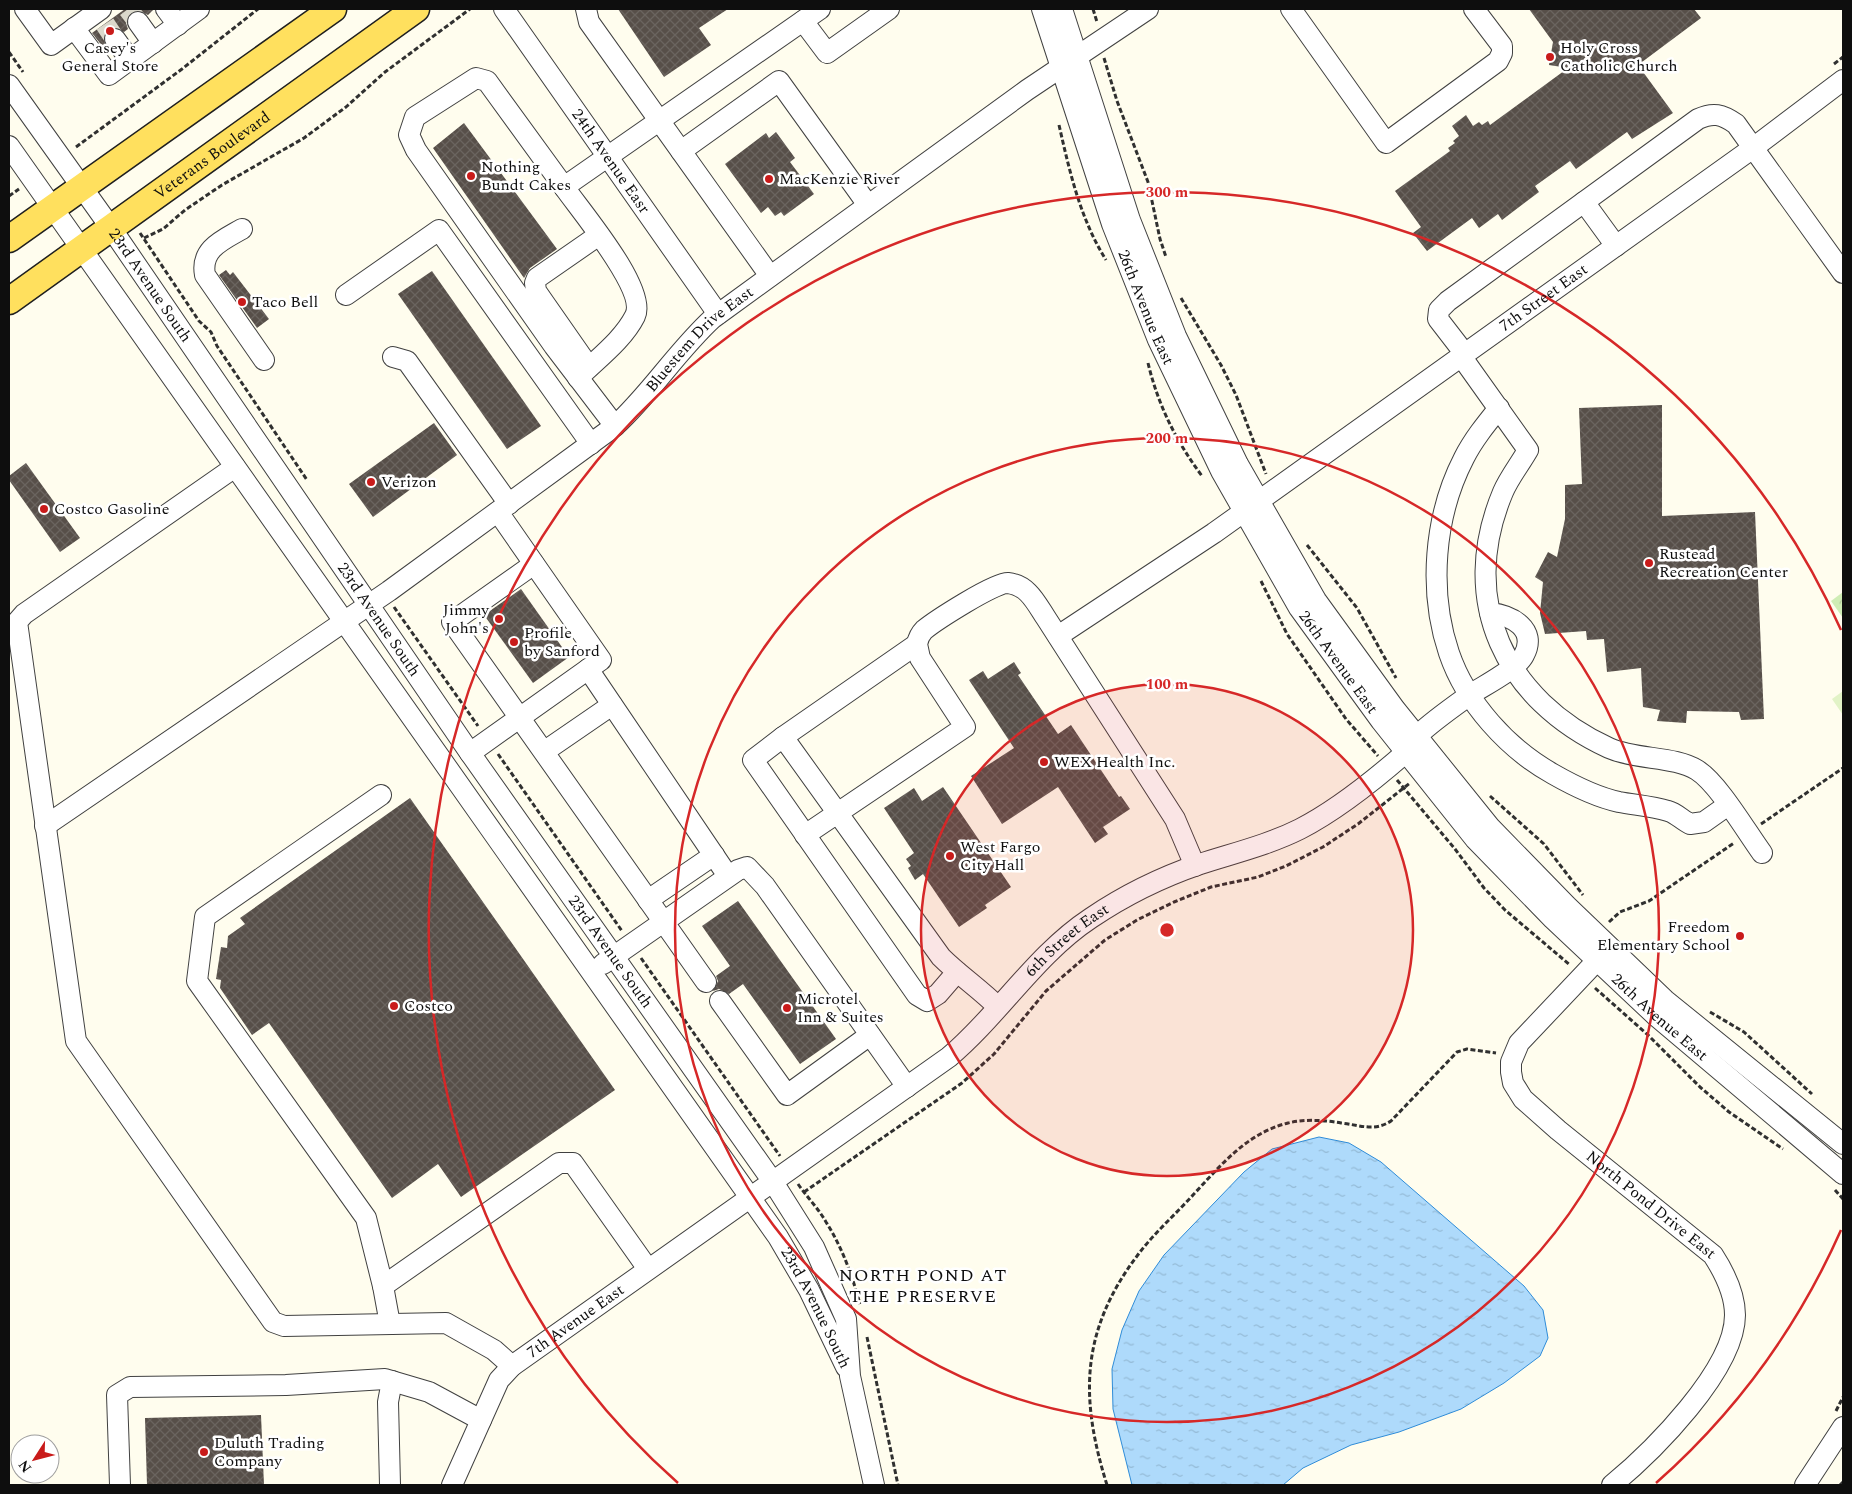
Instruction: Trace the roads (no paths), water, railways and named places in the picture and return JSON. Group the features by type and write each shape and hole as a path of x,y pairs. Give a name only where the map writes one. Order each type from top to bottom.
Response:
{"main road":[{"path":"9,239 333,9"},
{"name":"Veterans Boulevard","path":"9,301 416,9"}],"street":[{"path":"25,9 52,45 74,28 104,21 130,60"},
{"path":"166,9 178,25"},
{"path":"74,28 109,76 199,9"},
{"name":"24th Avenue Easr","path":"504,9 718,314"},
{"path":"586,9 589,22 770,276"},
{"path":"564,187 820,9"},
{"path":"803,21 827,53 889,9"},
{"name":"26th Avenue East","path":"1042,9 1112,224 1158,340 1221,471 1251,505"},
{"name":"26th Avenue East","path":"1062,9 1130,220 1176,336 1238,464 1251,505 1299,608 1412,744 1475,838 1553,919 1666,1000 1843,1144"},
{"name":"Bluestem Drive East","path":"46,826 377,600 591,444 615,426 647,395 688,343 718,314 1077,54 1148,9"},
{"path":"1290,9 1386,143 1498,61 1502,53 1502,46 1474,9"},
{"path":"138,22 153,43"},
{"path":"476,78 486,81 564,187 629,279 638,300 636,315 621,336 584,372 416,150 409,135 415,117 476,78"},
{"name":"7th Street East","path":"1058,636 1214,534 1251,505 1753,148 1843,80"},
{"path":"681,151 779,81 868,205"},
{"name":"23rd Avenue South","path":"9,85 377,600 470,753 773,1182 814,1247 846,1319 850,1376"},
{"path":"1762,853 1728,805 1708,780 1695,769 1686,765 1628,755 1598,743 1572,728 1535,697 1511,668 1504,654 1490,613 1486,582 1490,534 1504,490 1528,450 1438,319 1439,310 1448,301 1698,120 1715,114 1730,120 1753,148 1843,273"},
{"name":"23rd Avenue South","path":"9,146 750,1196 778,1237 809,1290 850,1376"},
{"path":"1584,202 1616,246"},
{"path":"242,229 214,245 206,255 203,265 204,275 264,360"},
{"path":"346,295 439,230 591,444"},
{"path":"599,235 537,278 535,283 536,291 615,426"},
{"path":"393,357 407,361 503,508 534,564 601,660 470,753"},
{"path":"1499,408 1482,429 1461,464 1446,504 1438,542 1437,576 1440,613 1449,654 1470,695 1489,720 1530,759 1583,790 1616,801 1668,811 1690,824 1704,822 1728,805"},
{"path":"235,467 24,614 18,622 78,1046 274,1322 284,1326 446,1323 494,1350 512,1366"},
{"path":"534,564 452,622 706,982"},
{"path":"957,972 938,994 927,1002 917,995 752,760 917,644 924,630 990,588 1002,583 1023,587 1058,636 1175,819 1195,866"},
{"name":"6th Street East","path":"750,1196 773,1182 966,1043 1039,962 1090,918 1161,879 1195,866 1258,847 1300,828 1340,804 1470,695 1511,668 1525,654 1528,646 1527,638 1518,622 1509,616 1490,613"},
{"path":"805,835 965,727 920,658 917,644"},
{"path":"588,669 728,876"},
{"path":"544,751 612,705"},
{"path":"783,737 941,957 957,972 972,982 998,1007"},
{"path":"381,795 205,917 197,980 366,1218 383,1286 390,1324"},
{"path":"648,900 714,855"},
{"path":"592,972 728,876 747,867 754,872 907,1087"},
{"name":"26th Avenue East","path":"1603,954 1655,1015 1838,1181"},
{"name":"North Pond Drive East","path":"1603,954 1519,1043 1511,1062 1514,1083 1523,1099 1558,1130 1713,1255 1724,1274 1732,1295 1735,1315 1731,1338 1700,1394 1656,1444 1612,1485"},
{"path":"720,1001 787,1096 870,1035"},
{"path":"383,1286 559,1163 565,1161 573,1163 648,1269"},
{"name":"7th Avenue East","path":"452,1485 499,1380 512,1366 750,1196"},
{"path":"850,1376 874,1485"},
{"path":"120,1485 117,1395 130,1387 286,1385 385,1379 429,1392 481,1420"},
{"path":"390,1485 388,1402 392,1381"},
{"path":"1805,1485 1843,1427"},
{"path":"1811,1485 1843,1452"}],"water":[{"path":"1319,1137 1349,1143 1381,1162 1524,1286 1543,1310 1548,1338 1540,1356 1504,1383 1461,1409 1399,1432 1351,1445 1303,1468 1283,1485 1132,1485 1113,1409 1112,1369 1122,1330 1139,1291 1164,1255 1244,1172 1272,1149"}],"tunnel":[{"path":"128,9 138,22"},
{"path":"105,24 115,39"}],"place":[{"name":"Casey's General Store","path":"110,31"},
{"name":"Holy Cross Catholic Church","path":"1550,57"},
{"name":"Nothing Bundt Cakes","path":"471,176"},
{"name":"MacKenzie River","path":"769,179"},
{"name":"Taco Bell","path":"242,302"},
{"name":"Verizon","path":"371,482"},
{"name":"Costco Gasoline","path":"44,509"},
{"name":"Rustead Recreation Center","path":"1649,563"},
{"name":"Jimmy John's","path":"499,619"},
{"name":"Profile by Sanford","path":"514,642"},
{"name":"WEX Health Inc.","path":"1044,762"},
{"name":"West Fargo City Hall","path":"950,856"},
{"name":"Freedom Elementary School","path":"1740,936"},
{"name":"Costco","path":"394,1006"},
{"name":"Microtel Inn & Suites","path":"787,1008"},
{"name":"Duluth Trading Company","path":"204,1452"}],"district":[{"name":"NORTH POND AT THE PRESERVE","path":"923,1285"}]}
